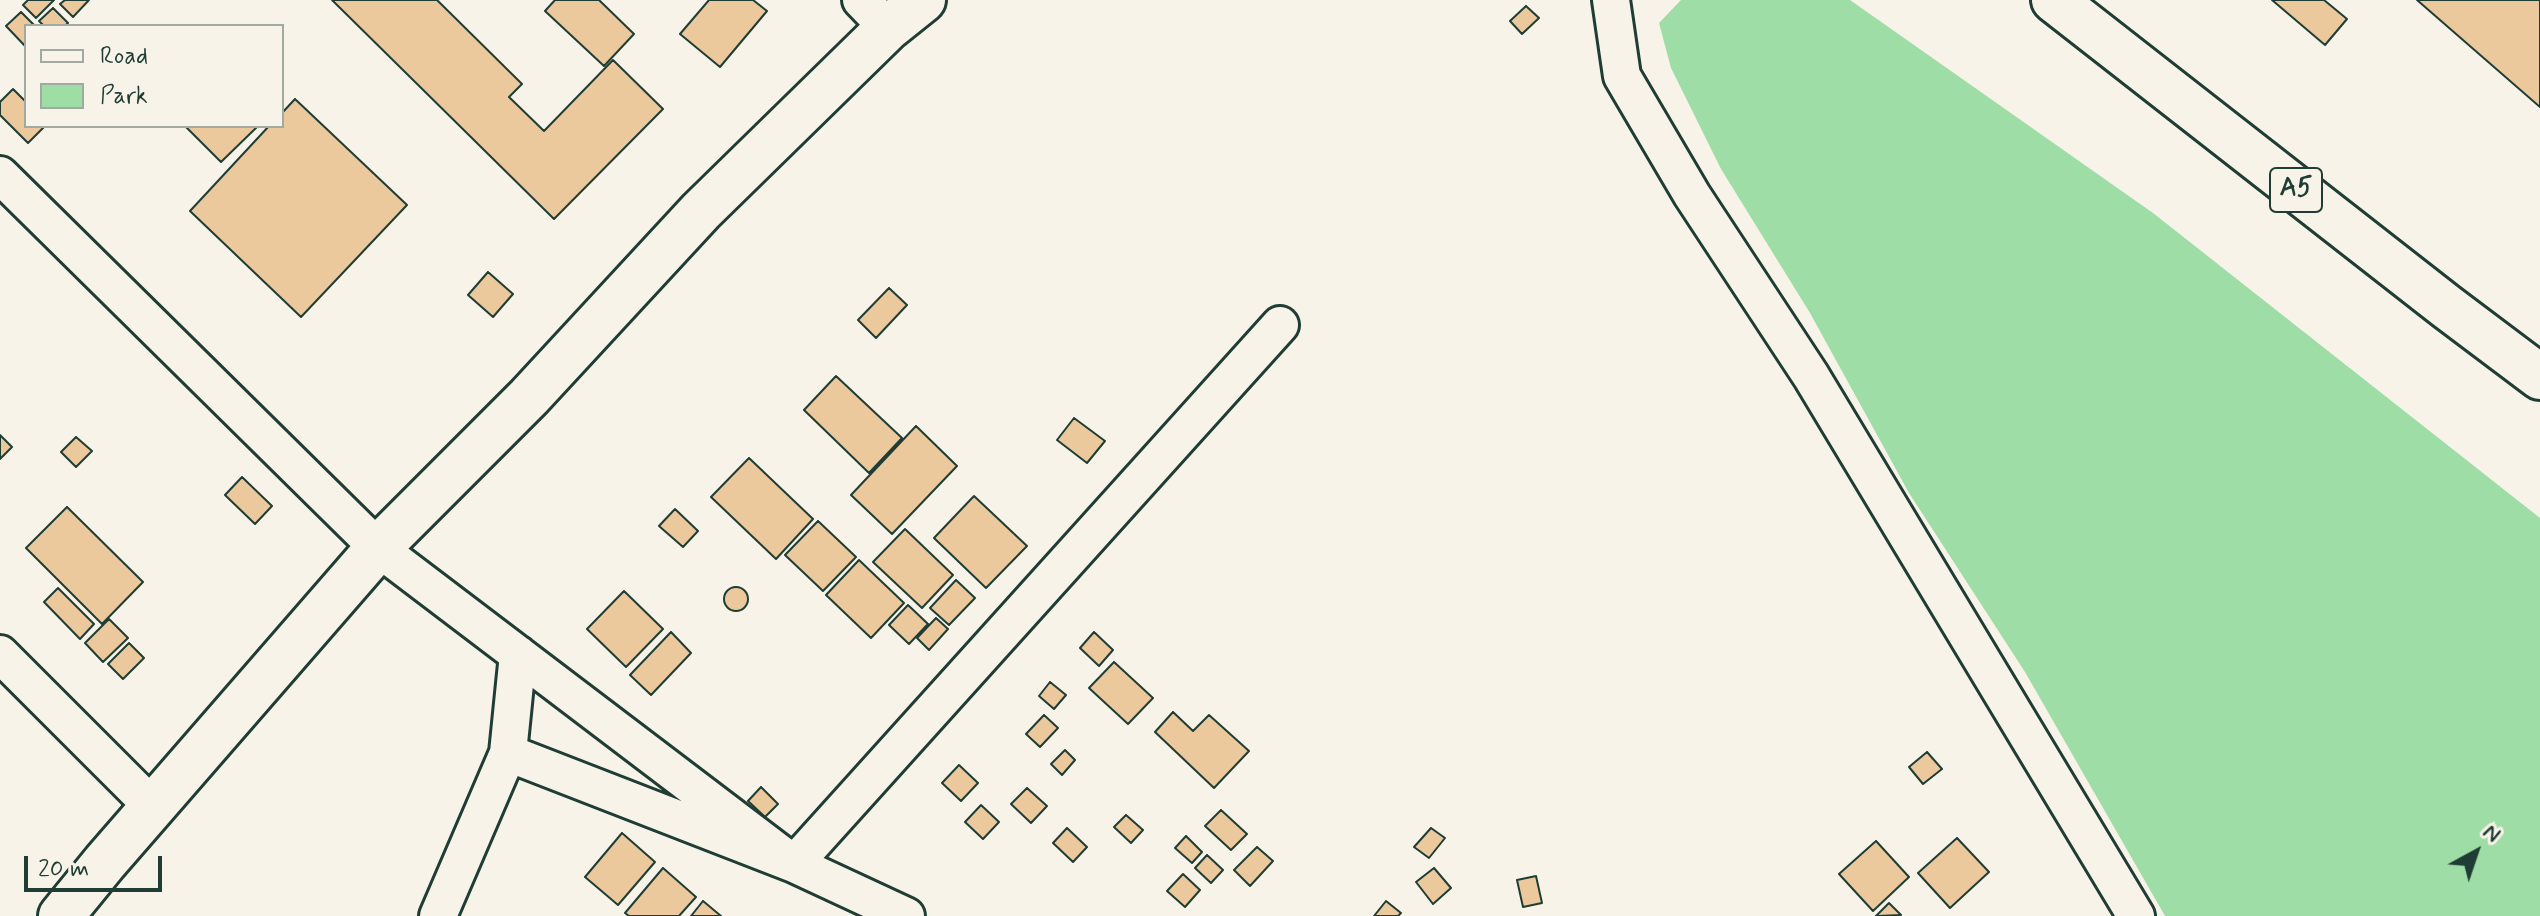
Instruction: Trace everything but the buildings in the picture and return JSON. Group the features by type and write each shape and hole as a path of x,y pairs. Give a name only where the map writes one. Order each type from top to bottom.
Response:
{"main road":[{"path":"61,916 378,548 529,397 701,211 874,14 923,0"},
{"name":"A5","path":"2054,0 2540,377"}],"street":[{"path":"1611,0 1622,76 1692,195 1811,376 2136,916"},
{"path":"0,175 378,548 794,864"},
{"path":"794,864 1280,325"},
{"path":"0,654 153,807"},
{"path":"438,916 508,753 518,654"},
{"path":"508,753 794,864 906,916"}],"green space":[{"path":"1681,0 1850,0 2153,213 2540,518 2540,916 2165,916 2025,672 1909,493 1810,313 1721,169 1671,68 1659,23"}]}
